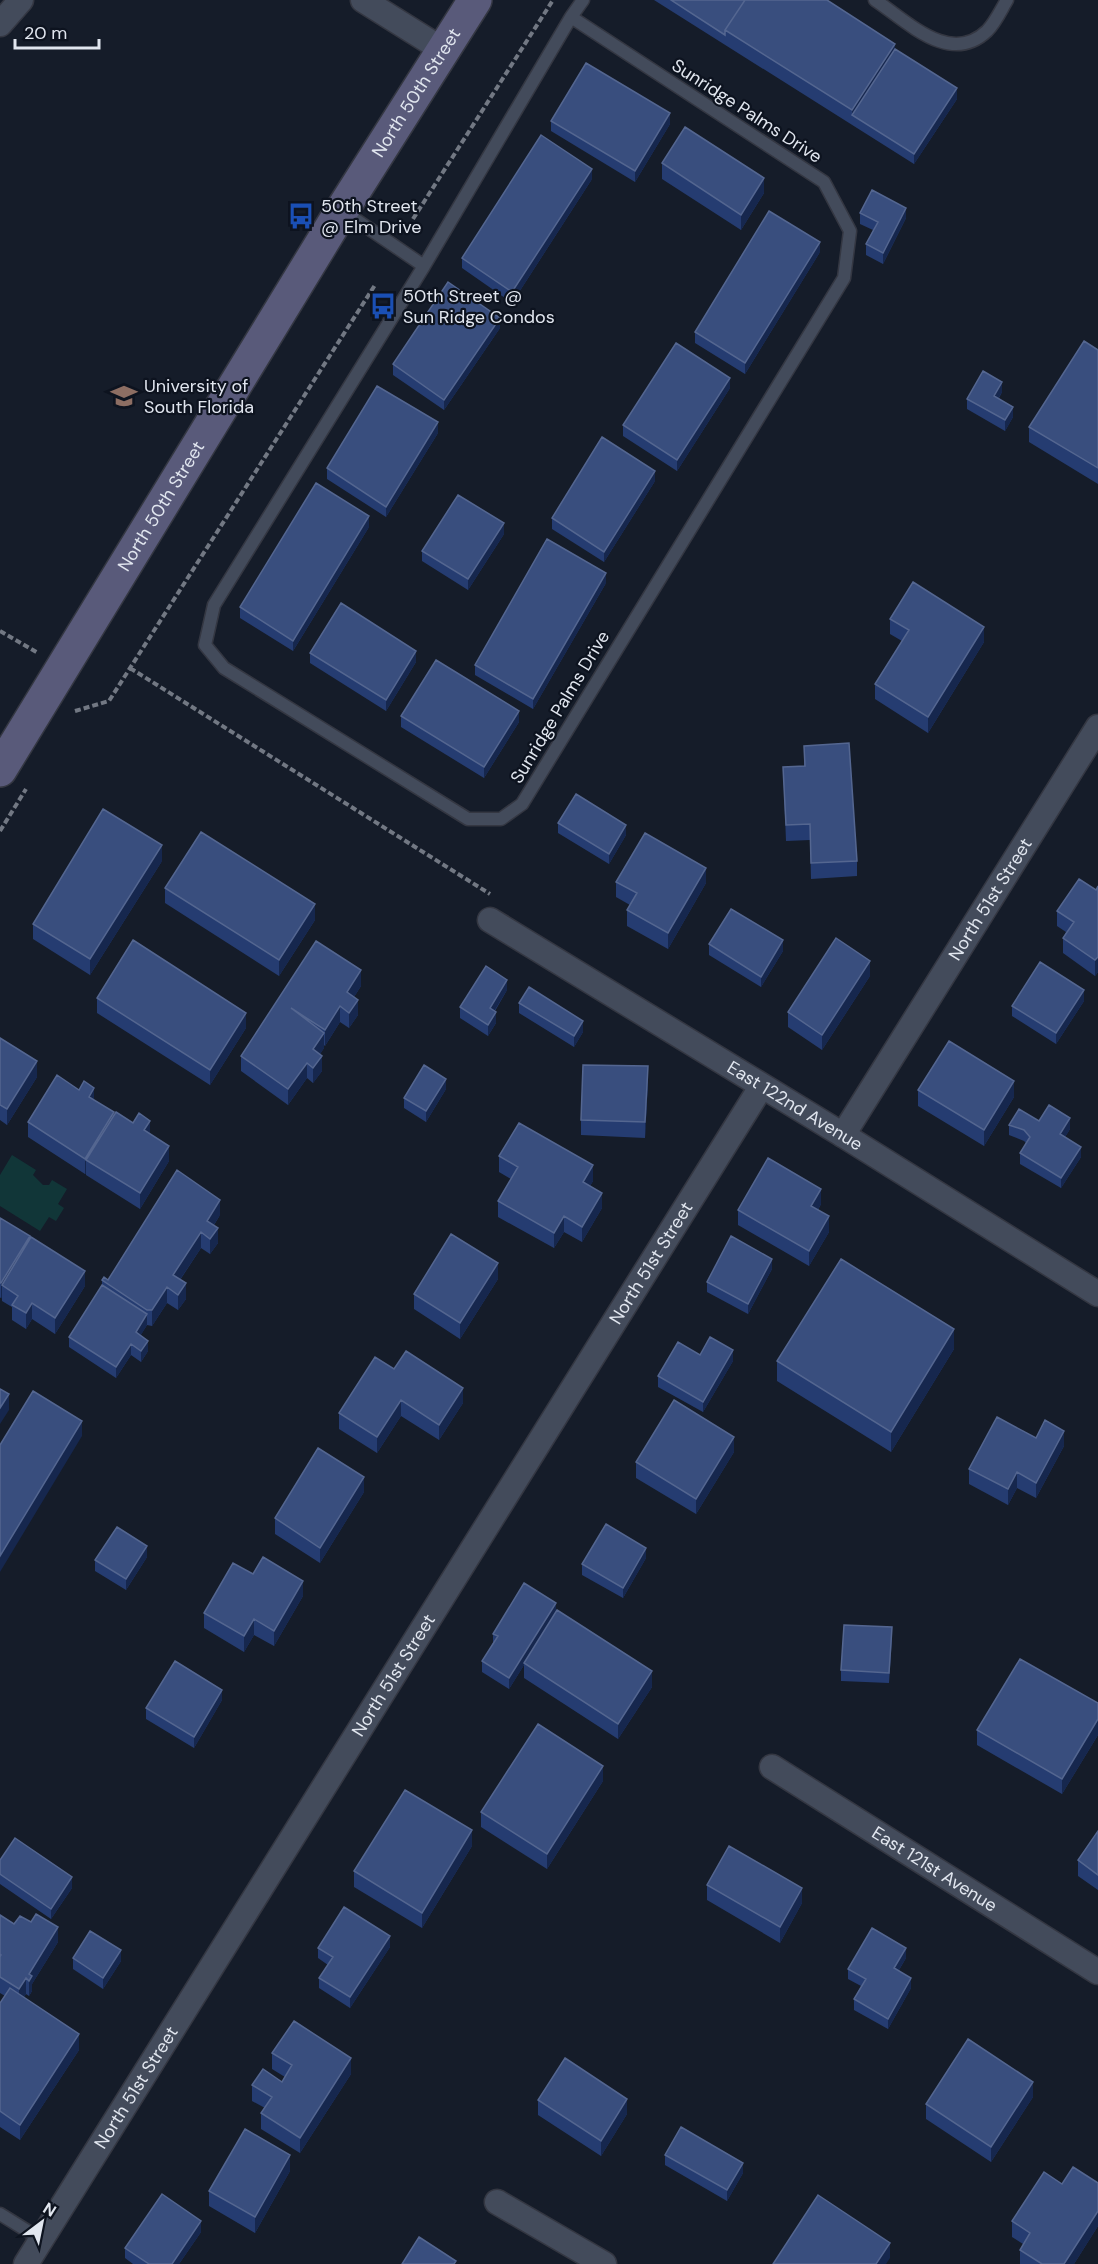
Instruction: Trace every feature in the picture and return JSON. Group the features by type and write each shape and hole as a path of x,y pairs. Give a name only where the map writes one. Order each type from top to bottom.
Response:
{"street":[{"path":"0,24 21,0"},
{"path":"363,0 443,50"},
{"name":"North 50th Street","path":"0,770 342,210 475,0"},
{"name":"North 51st Street","path":"843,1135 1098,727"},
{"name":"East 122nd Avenue","path":"490,920 843,1135 1098,1294"},
{"name":"North 51st Street","path":"26,2264 761,1087"},
{"name":"East 121st Avenue","path":"772,1767 1098,1972"},
{"path":"497,2202 604,2264"}],"lane":[{"name":"Sunridge Palms Drive","path":"572,16 824,182 850,231 844,278 522,804 501,819 468,819 224,668 205,645 214,605 424,266 572,16 583,0"},
{"path":"875,0 938,42 955,46 974,42 989,30 1007,0"},
{"path":"342,210 424,266"},
{"path":"0,2214 42,2240"}],"path":[{"path":"413,219 553,0"},
{"path":"76,709 109,701 375,285"},
{"path":"0,631 64,664"}],"shaded area":[{"path":"12,1155 36,1170 33,1175 43,1185 49,1185 52,1180 67,1189 58,1204 64,1208 56,1221 49,1217 40,1231 0,1206 0,1175"}],"building":[{"path":"671,0 745,0 725,30 725,35"},
{"path":"745,0 827,0 895,44 852,110 725,30"},
{"path":"895,49 957,88 914,154 852,115"},
{"path":"586,63 670,113 635,171 551,121"},
{"path":"685,127 764,178 741,215 662,163"},
{"path":"541,135 592,169 512,292 462,258"},
{"path":"872,190 906,208 883,253 866,244 878,222 860,213"},
{"path":"769,211 820,242 745,363 695,332"},
{"path":"448,282 500,318 444,400 393,364"},
{"path":"1084,341 1098,350 1098,468 1029,427"},
{"path":"676,343 730,378 677,460 623,425"},
{"path":"983,371 1002,382 994,396 1013,407 1005,420 967,399"},
{"path":"377,386 438,422 386,507 327,468"},
{"path":"602,437 655,471 604,552 552,518"},
{"path":"316,483 369,516 293,641 240,607"},
{"path":"458,495 504,523 468,579 422,551"},
{"path":"547,539 606,573 533,699 475,665"},
{"path":"913,582 984,627 928,717 875,684 909,630 890,619"},
{"path":"341,603 416,651 386,700 310,653"},
{"path":"436,660 519,711 484,767 401,716"},
{"path":"849,743 857,861 811,863 810,824 786,825 783,767 805,766 804,746"},
{"path":"576,794 626,825 609,854 558,823"},
{"path":"103,809 162,845 90,959 33,924"},
{"path":"201,832 315,904 279,960 165,888"},
{"path":"645,833 706,868 668,933 627,910 637,893 616,882"},
{"path":"1079,879 1096,890 1098,886 1098,957 1095,960 1063,938 1074,922 1057,911"},
{"path":"731,909 783,940 761,977 709,944"},
{"path":"836,938 870,961 822,1035 788,1012"},
{"path":"133,940 246,1013 210,1070 97,998"},
{"path":"316,941 361,970 347,992 358,1000 349,1013 340,1006 325,1030 291,1008 324,1033 313,1049 322,1056 313,1068 307,1063 288,1089 241,1056"},
{"path":"1040,962 1084,990 1056,1033 1012,1006"},
{"path":"486,966 507,980 490,1008 496,1012 488,1025 460,1007"},
{"path":"529,987 583,1021 574,1036 519,1003"},
{"path":"0,1038 37,1061 7,1109 0,1105"},
{"path":"949,1041 1014,1081 984,1130 918,1090"},
{"path":"424,1065 446,1079 426,1111 404,1098"},
{"path":"583,1065 648,1066 645,1122 581,1120"},
{"path":"57,1075 79,1090 84,1081 94,1088 89,1097 114,1112 85,1159 28,1122"},
{"path":"1049,1105 1070,1118 1060,1134 1081,1147 1061,1178 1020,1153 1030,1137 1024,1130 1009,1125 1019,1109 1039,1121"},
{"path":"116,1112 133,1123 139,1113 150,1121 144,1130 169,1146 140,1193 86,1160"},
{"path":"519,1123 593,1165 583,1182 602,1193 582,1227 564,1216 554,1233 498,1201 518,1167 499,1156"},
{"path":"768,1158 821,1189 811,1206 829,1216 809,1251 738,1210"},
{"path":"177,1170 220,1200 207,1221 218,1228 210,1239 201,1232 173,1275 186,1283 178,1295 167,1287 152,1310 147,1310 102,1280 104,1277 108,1280"},
{"path":"0,1218 30,1236 1,1283 0,1283"},
{"path":"451,1234 498,1263 460,1323 414,1294"},
{"path":"731,1236 772,1259 748,1304 707,1282"},
{"path":"31,1237 85,1271 55,1318 32,1303 26,1313 12,1305 18,1296 2,1285"},
{"path":"841,1259 954,1329 891,1432 777,1361"},
{"path":"102,1285 147,1314 136,1332 148,1341 141,1351 131,1344 116,1367 69,1337"},
{"path":"710,1337 733,1350 703,1402 658,1376 678,1342 700,1355"},
{"path":"406,1351 463,1388 439,1425 401,1400 377,1437 339,1413 375,1357 394,1369"},
{"path":"0,1389 9,1394 0,1408"},
{"path":"33,1391 82,1421 0,1556 0,1445"},
{"path":"674,1400 734,1437 696,1499 636,1462"},
{"path":"997,1417 1036,1438 1045,1420 1064,1431 1036,1483 1017,1472 1008,1489 969,1469"},
{"path":"318,1448 364,1477 320,1548 275,1518"},
{"path":"606,1524 646,1548 623,1588 582,1564"},
{"path":"117,1527 147,1546 126,1579 95,1560"},
{"path":"263,1557 303,1581 274,1631 254,1619 244,1636 204,1613 233,1563 253,1574"},
{"path":"524,1583 556,1603 509,1678 482,1661 498,1636 493,1634"},
{"path":"557,1610 652,1671 618,1724 524,1663"},
{"path":"844,1625 892,1627 889,1673 841,1670"},
{"path":"1020,1659 1098,1703 1098,1719 1062,1779 977,1730"},
{"path":"175,1661 222,1690 194,1737 146,1708"},
{"path":"538,1724 603,1766 547,1854 481,1812"},
{"path":"405,1790 472,1830 422,1913 354,1871"},
{"path":"1098,1831 1098,1875 1078,1860"},
{"path":"15,1838 72,1877 51,1909 0,1874 0,1860"},
{"path":"729,1846 802,1888 780,1927 707,1885"},
{"path":"344,1907 390,1936 350,1997 319,1978 333,1957 318,1948"},
{"path":"36,1914 58,1927 29,1974 32,1976 29,1981 26,1978 19,1989 0,1977 0,1915 14,1924 20,1916 31,1922"},
{"path":"872,1928 906,1948 894,1968 911,1978 888,2019 854,1999 866,1979 848,1969"},
{"path":"90,1931 121,1950 103,1978 73,1958"},
{"path":"10,1988 79,2034 20,2125 0,2111 0,2003"},
{"path":"294,2021 351,2058 300,2138 261,2113 272,2097 252,2085 263,2069 282,2082 292,2065 272,2053"},
{"path":"968,2039 1033,2082 991,2147 926,2104"},
{"path":"565,2058 627,2099 601,2141 538,2100"},
{"path":"681,2127 743,2163 727,2190 665,2155"},
{"path":"245,2129 290,2155 255,2217 209,2191"},
{"path":"1073,2167 1098,2183 1098,2211 1064,2264 1042,2264 1020,2250 1030,2233 1012,2221 1044,2172 1062,2184"},
{"path":"162,2194 201,2221 172,2264 149,2264 125,2248"},
{"path":"818,2195 890,2243 876,2264 773,2264"},
{"path":"419,2237 456,2261 454,2264 402,2264"}],"place":[{"name":"50th Street @ Elm Drive","path":"301,216"},
{"name":"50th Street @ Sun Ridge Condos","path":"383,306"},
{"name":"University of South Florida","path":"124,396"}]}
